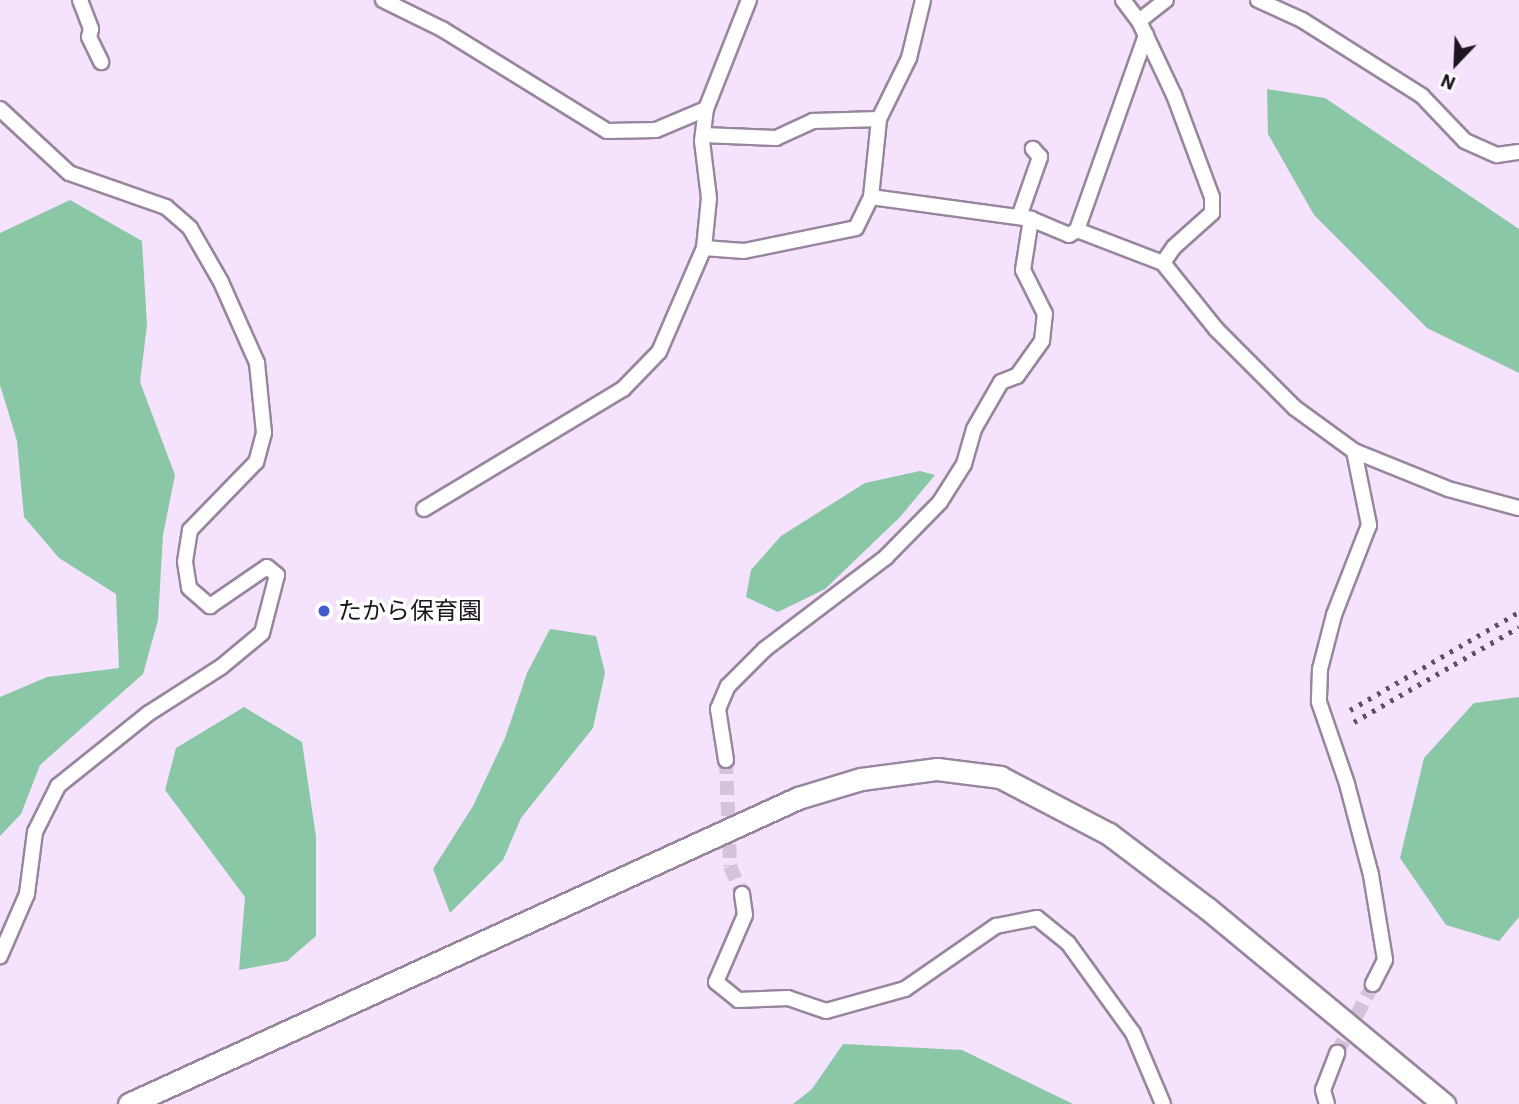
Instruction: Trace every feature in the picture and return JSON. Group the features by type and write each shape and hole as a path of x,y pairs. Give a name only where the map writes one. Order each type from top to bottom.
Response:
{"street":[{"path":"80,0 91,29 89,37 101,62"},
{"path":"383,0 442,29 607,131 656,131 706,109"},
{"path":"424,509 623,389 659,352 704,248 709,198 703,135 706,109 749,0"},
{"path":"704,248 744,251 856,228 871,197 878,119 909,58 923,0"},
{"path":"1123,0 1139,21 1174,95 1212,197 1212,213 1174,247 1163,264"},
{"path":"1139,21 1166,0"},
{"path":"1258,0 1302,20 1422,96 1465,141 1497,155 1519,152"},
{"path":"871,197 1025,218 1069,235 1077,230 1146,35"},
{"path":"0,109 69,173 166,207 190,228 221,282 257,363 264,433 256,463 190,530 185,562 189,588 211,606 267,567 277,575 262,633 221,667 149,713 58,786 35,832 27,894 0,956"},
{"path":"703,135 776,138 813,121 878,119"},
{"path":"726,760 718,709 728,686 765,649 886,557 940,502 964,464 974,429 1001,382 1017,376 1042,341 1045,314 1023,270 1025,218 1040,157 1033,149"},
{"path":"1077,230 1163,264 1216,329 1295,408 1354,451 1448,489 1519,508"},
{"path":"1354,451 1369,525 1334,615 1320,669 1319,702 1371,875 1385,960 1373,984"},
{"path":"129,1104 798,798 862,779 937,769 1000,777 1109,834 1207,908 1444,1104"},
{"path":"742,894 745,915 716,982 738,1000 788,998 826,1011 905,989 996,926 1037,918 1068,943 1120,1013 1163,1104"},
{"path":"1327,1104 1323,1090 1337,1054"}],"green space":[{"path":"1267,89 1325,98 1519,229 1519,373 1427,328 1314,215 1268,134"},
{"path":"70,200 142,241 147,325 140,382 175,475 163,535 158,620 143,674 40,765 21,814 0,836 0,697 47,677 119,668 116,594 59,558 24,517 17,441 0,385 0,233"},
{"path":"920,471 935,475 900,517 825,589 778,612 746,597 751,570 781,536 865,483"},
{"path":"550,629 596,636 605,673 593,728 521,818 503,860 450,913 433,869 473,806 505,738 527,673"},
{"path":"1519,697 1519,917 1499,941 1446,925 1400,858 1424,758 1474,703"},
{"path":"244,707 302,742 316,837 316,936 287,961 239,970 245,897 165,790 176,748"},
{"path":"843,1044 962,1050 1073,1104 793,1104 812,1089"}],"tunnel":[{"path":"726,760 730,866 742,894"},
{"path":"1337,1053 1373,984"}],"railway":[{"path":"1350,710 1519,612"},
{"path":"1354,722 1519,627"}],"place":[{"name":"たから保育園","path":"324,611"}]}
